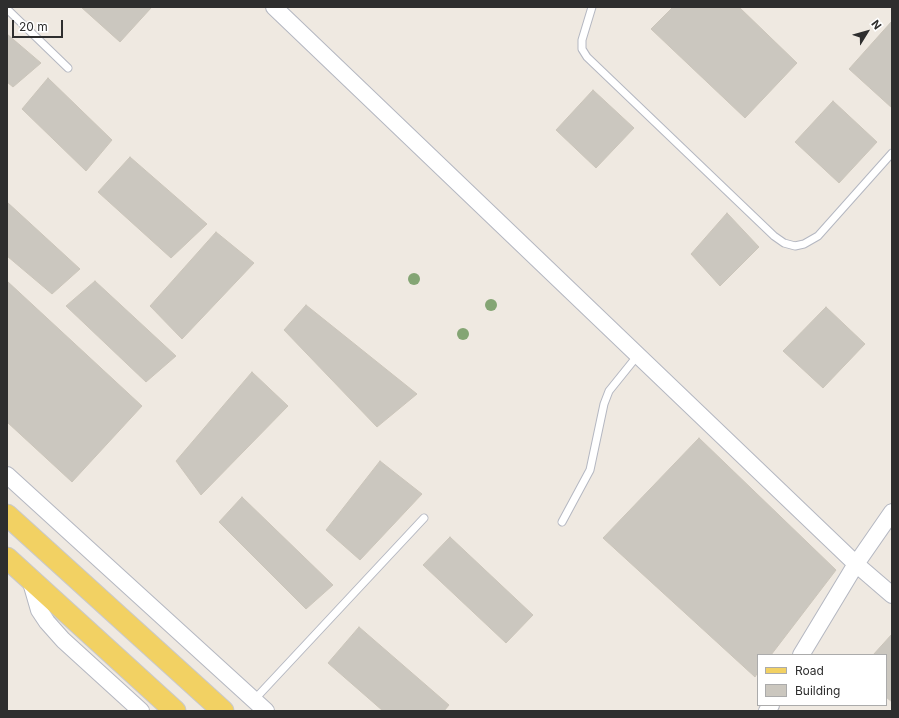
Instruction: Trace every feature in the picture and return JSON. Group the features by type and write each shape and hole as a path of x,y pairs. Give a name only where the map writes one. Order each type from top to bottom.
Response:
{"main road":[{"path":"7,514 223,711"},
{"path":"7,558 174,711"}],"street":[{"path":"274,7 856,564 892,595"},
{"path":"7,474 266,711"},
{"path":"802,654 856,564 892,512"},
{"path":"30,579 39,610 47,622 63,640 141,711"}],"lane":[{"path":"592,7 582,40 582,49 588,57 774,236 784,242 794,246 804,244 818,236 892,153"},
{"path":"7,9 68,68"},
{"path":"562,522 590,470 604,404 609,392 638,355"},
{"path":"254,700 424,518"}],"building":[{"path":"81,7 150,7 151,8 120,42"},
{"path":"673,7 739,7 797,63 745,118 651,29"},
{"path":"892,21 892,108 849,69"},
{"path":"7,34 41,63 13,87 7,82"},
{"path":"48,78 112,140 86,171 22,109"},
{"path":"593,90 634,128 596,168 556,130"},
{"path":"833,101 877,142 839,183 795,142"},
{"path":"130,157 207,224 171,258 98,192"},
{"path":"7,202 80,269 52,294 7,256"},
{"path":"727,213 759,247 720,286 691,254"},
{"path":"216,232 254,263 182,339 150,306"},
{"path":"7,281 142,406 72,482 7,422"},
{"path":"95,281 176,356 146,382 66,306"},
{"path":"306,305 417,394 377,427 284,330"},
{"path":"826,307 865,344 823,388 783,351"},
{"path":"252,372 288,406 201,495 176,461"},
{"path":"699,438 836,570 772,654 757,654 757,674 755,677 603,538"},
{"path":"380,461 422,494 360,560 326,530"},
{"path":"242,497 333,585 306,609 219,522"},
{"path":"450,537 533,615 506,643 423,565"},
{"path":"359,627 449,705 444,711 383,711 328,663"},
{"path":"892,634 892,702 887,698 887,654 874,654"}]}
